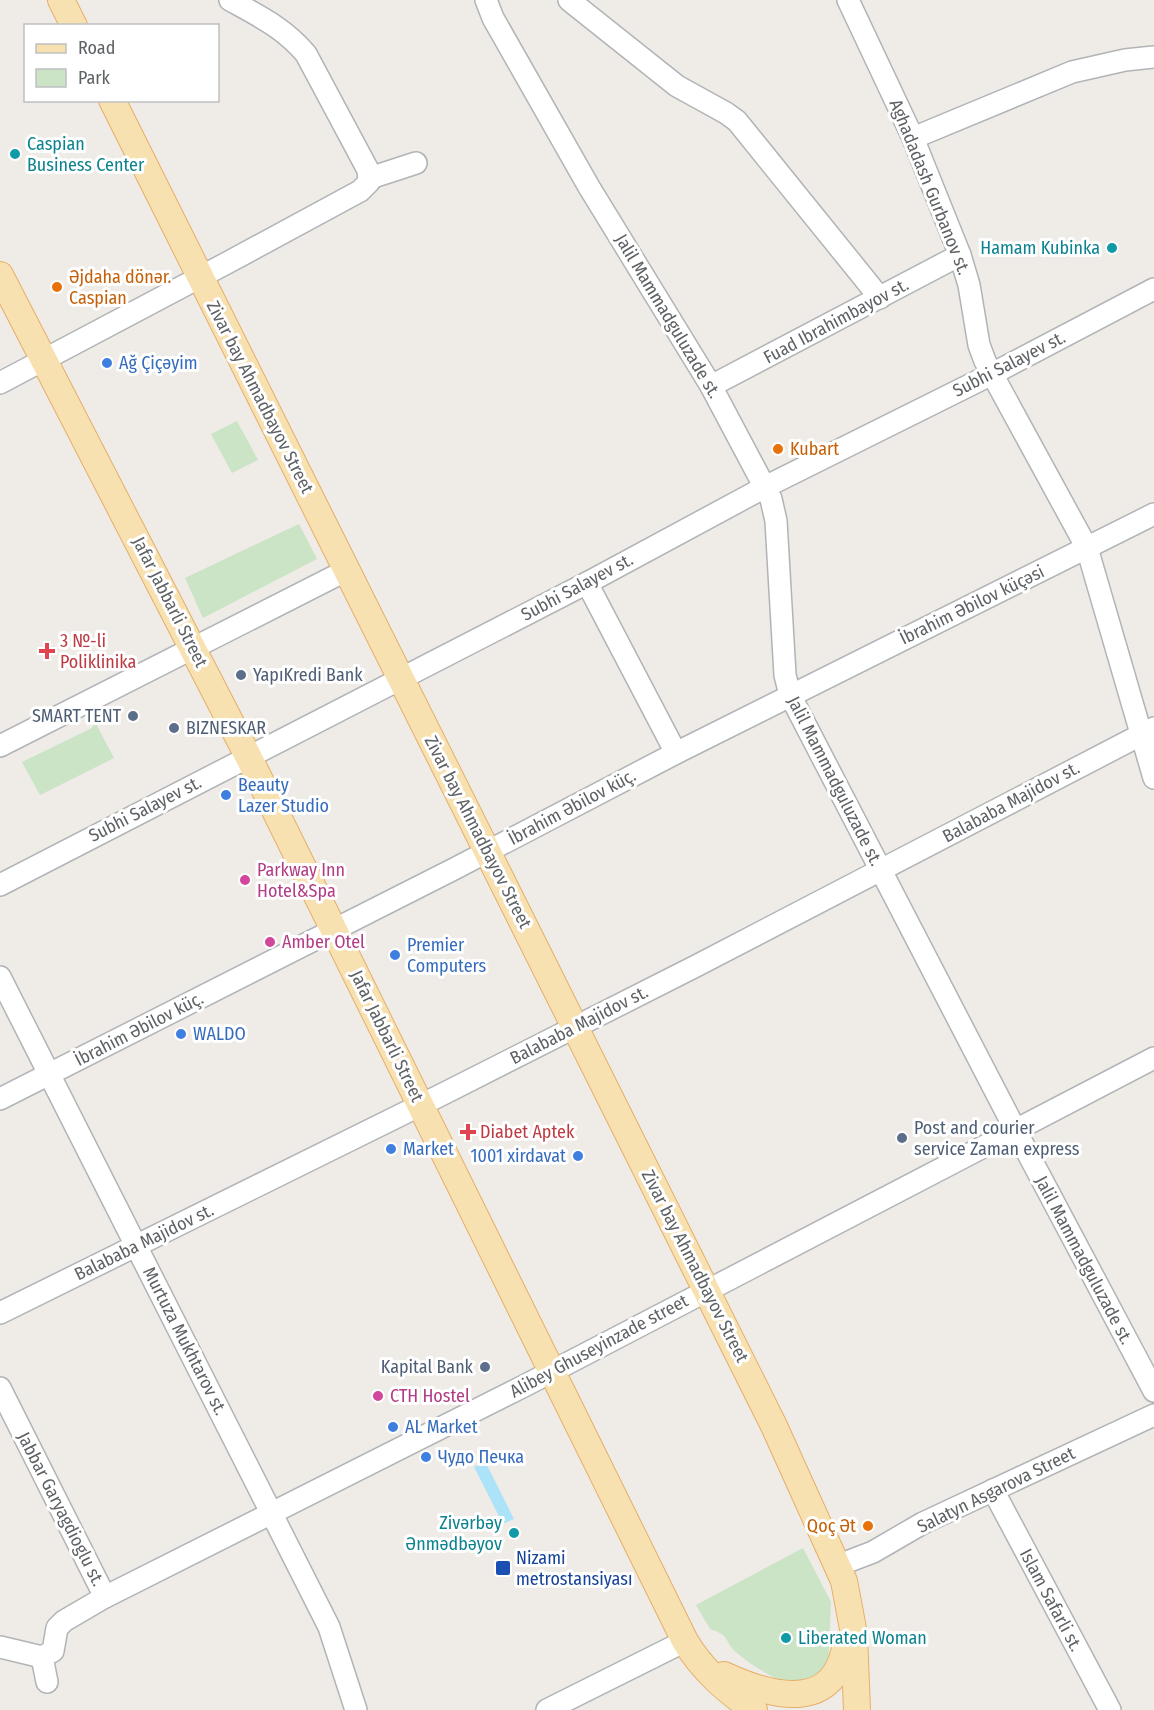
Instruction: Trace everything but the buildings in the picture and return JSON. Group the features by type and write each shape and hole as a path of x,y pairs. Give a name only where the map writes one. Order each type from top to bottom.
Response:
{"main road":[{"path":"61,0 73,24"},
{"name":"Zivar bay Ahmadbayov Street","path":"113,102 774,1426 839,1565 849,1598"},
{"name":"Jafar Jabbarli Street","path":"0,275 194,648 685,1641 702,1665 722,1685 754,1710"},
{"path":"702,1665 785,1700 811,1701 821,1697 834,1686 842,1664 849,1598"},
{"path":"849,1598 855,1648 857,1710"}],"street":[{"path":"230,0 281,29 306,54 365,164 370,178"},
{"name":"Jalil Mammadguluzade st.","path":"486,0 493,18 583,177 711,386 771,499 776,521 786,675 790,695 1154,1391"},
{"path":"569,0 661,75 737,121 880,298"},
{"name":"Aghadadash Gurbanov st.","path":"848,0 913,138 960,255 969,285 979,345 992,374 1087,548 1148,731 1154,778"},
{"path":"913,138 1072,72 1125,60 1154,57"},
{"path":"0,382 360,191 370,178 416,163"},
{"name":"Fuad Ibrahimbayov st.","path":"711,386 960,255"},
{"name":"Subhi Salayev st.","path":"0,885 1154,289"},
{"name":"İbrahim Əbilov küçəsi","path":"790,695 1154,514"},
{"path":"0,746 347,570"},
{"path":"587,583 676,753"},
{"name":"İbrahim Əbilov küç.","path":"0,1099 790,695"},
{"name":"Balababa Majidov st.","path":"0,1313 575,1027 1148,731"},
{"name":"Murtuza Mukhtarov st.","path":"0,977 329,1627 356,1710"},
{"name":"Alibey Ghuseyinzade street","path":"42,1657 53,1651 57,1628 64,1621 105,1598 552,1371 1154,1058"},
{"name":"Jabbar Garyagdioglu st.","path":"0,1388 105,1598"},
{"name":"Salatyn Asgarova Street","path":"839,1565 873,1551 923,1523 1154,1415"},
{"name":"Islam Safarli st.","path":"993,1490 1110,1710"},
{"path":"558,1708 685,1641"},
{"path":"0,1647 42,1657 47,1683"}],"green space":[{"path":"237,421 258,460 232,473 211,434"},
{"path":"299,524 317,559 203,618 185,578"},
{"path":"95,722 114,758 40,795 22,762 92,728"},
{"path":"803,1548 831,1602 828,1672 797,1689 758,1668 737,1653 722,1634 710,1629 696,1605"}],"water":[{"path":"485,1461 514,1519 503,1524 474,1467"}],"place":[{"name":"Caspian Business Center","path":"15,154"},
{"name":"Hamam Kubinka","path":"1112,248"},
{"name":"Əjdaha dönər. Caspian","path":"57,287"},
{"name":"Ağ Çiçəyim","path":"107,363"},
{"name":"Kubart","path":"778,449"},
{"name":"3 №-li Poliklinika","path":"47,651"},
{"name":"YapıKredi Bank","path":"241,675"},
{"name":"SMART TENT","path":"133,716"},
{"name":"BIZNESKAR","path":"174,728"},
{"name":"Beauty Lazer Studio","path":"226,795"},
{"name":"Parkway Inn Hotel&Spa","path":"245,880"},
{"name":"Amber Otel","path":"270,942"},
{"name":"Premier Computers","path":"395,955"},
{"name":"WALDO","path":"181,1034"},
{"name":"Diabet Aptek","path":"468,1132"},
{"name":"Post and courier service Zaman express","path":"902,1138"},
{"name":"Market","path":"391,1149"},
{"name":"1001 xirdavat","path":"578,1156"},
{"name":"Kapital Bank","path":"485,1367"},
{"name":"CTH Hostel","path":"378,1396"},
{"name":"AL Market","path":"393,1427"},
{"name":"Чудо Печка","path":"426,1457"},
{"name":"Qoç Ət","path":"868,1526"},
{"name":"Zivərbəy Ənmədbəyov","path":"514,1533"},
{"name":"Nizami metrostansiyası","path":"503,1568"},
{"name":"Liberated Woman","path":"786,1638"}]}
